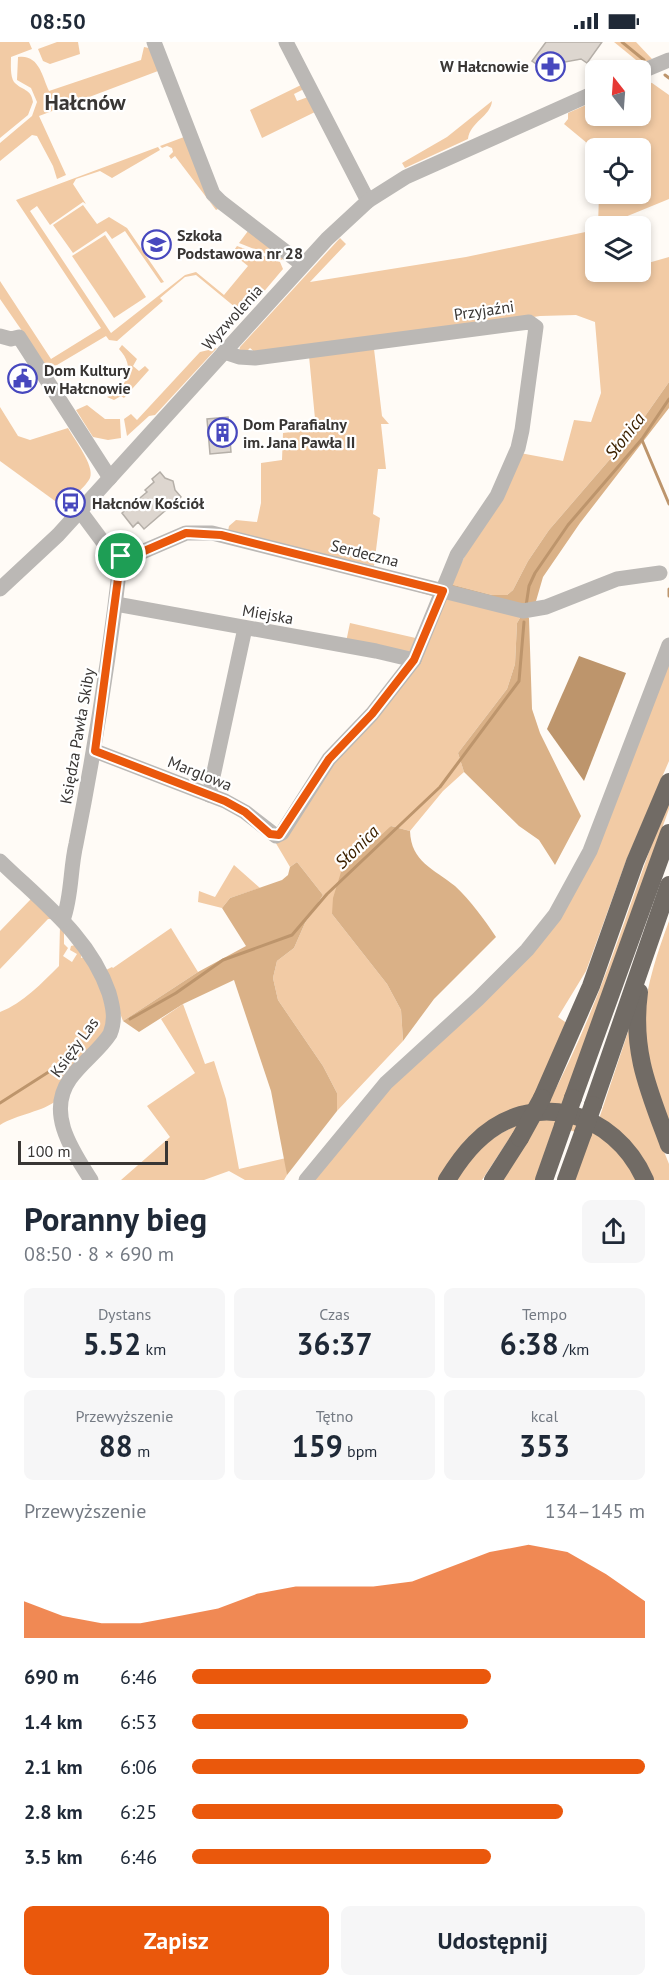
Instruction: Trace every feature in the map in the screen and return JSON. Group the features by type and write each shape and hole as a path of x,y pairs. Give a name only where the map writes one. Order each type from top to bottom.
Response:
{"highway":[{"path":"493,1180 542,1098 591,986 635,862 669,782"},
{"path":"544,1180 669,833"},
{"path":"566,1180 669,885"},
{"path":"642,964 637,1004 639,1059 669,1145"},
{"path":"447,1180 476,1142 499,1125 525,1115 549,1111 573,1114 594,1122 610,1132 637,1161 645,1180"}],"street":[{"path":"154,42 213,194 220,202 303,265"},
{"path":"286,42 368,201"},
{"path":"651,67 669,60"},
{"name":"Wyzwolenia","path":"0,590 30,563 80,511 303,265 346,220 368,201 424,168 585,97"},
{"name":"Przyjaźni","path":"224,352 239,357 255,358 529,322 535,324 526,410 518,448 497,496 457,555 443,591"},
{"path":"0,336 11,339 19,337 110,478"},
{"path":"80,511 103,542 121,556"},
{"name":"Serdeczna","path":"121,556 135,555 186,533 212,533 512,609 531,611 605,583 660,573"},
{"name":"Księdza Pawła Skiby","path":"63,920 67,909 74,850 95,751 121,556"},
{"path":"414,660 443,591"},
{"name":"Miejska","path":"116,604 376,651 414,660"},
{"path":"209,795 245,628"},
{"path":"306,1180 386,1083 478,999 526,950 555,915 590,850 669,645"},
{"name":"Marglowa","path":"95,751 209,795 245,812 270,834 276,836 282,833 329,759 372,714 414,660"},
{"name":"Księży Las","path":"0,861 77,935 94,960 107,989 114,1017 113,1026 105,1042 69,1079 59,1104 62,1126 91,1180"}],"shaded area":[{"path":"0,42 29,42 32,49 11,57 11,70 14,82 28,92 33,102 28,115 0,138"},
{"path":"57,42 78,42 80,54 50,64 43,61 38,49"},
{"path":"614,42 636,42 652,59 636,60"},
{"path":"144,47 149,48 158,71 39,116 66,175 57,179 53,166 37,136 32,135 0,161 0,143 32,116 37,102 31,88 17,80 18,57 25,57 35,62 49,91 141,60"},
{"path":"651,83 669,95 669,199 628,216 598,216 599,204 651,204 651,138 585,138 585,141 564,124 568,119 568,113 585,105 585,126 651,126"},
{"path":"301,85 304,89 294,94 297,101 308,97 315,112 262,138 250,110"},
{"path":"492,101 488,111 472,128 468,139 405,168 402,163 447,137"},
{"path":"184,137 208,199 175,156 171,159 169,156 173,152 172,148 160,146"},
{"path":"158,147 160,150 112,178 100,171 76,179 73,184 86,204 83,202 50,225 37,206 30,211 111,333 185,275 196,272 224,295 248,266 232,253 237,246 280,262 283,269 250,308 245,307 241,312 196,275 185,277 160,298 163,301 117,341 109,340 106,336 57,365 47,367 0,299 0,281 51,359 101,328 16,200"},
{"path":"83,205 97,224 109,217 127,228 164,282 161,283 125,231 112,239 106,231 73,253 53,225"},
{"path":"248,231 284,257 282,260 239,243"},
{"path":"585,232 585,282 651,282 651,262 669,257 669,382 636,429 549,530 528,561 513,590 507,595 492,595 450,584 520,453 563,461 574,420 591,422 601,393 595,322 576,315 540,316 421,334 257,354 250,348 245,353 239,351 240,347 340,238 346,244 310,282 466,257"},
{"path":"105,235 146,297 114,318 72,256"},
{"path":"122,345 137,359 133,366 139,371 145,366 149,370 124,398 121,396 114,400 107,397 125,383 128,370 124,356 119,349"},
{"path":"217,348 155,415 149,416 127,436 124,419 131,414 137,420 200,352"},
{"path":"374,349 382,416 389,424 381,424 386,469 378,469 373,514 380,518 374,566 228,531 229,526 236,520 257,522 261,503 261,463 282,460 283,433 316,429 309,356"},
{"path":"669,382 669,408 580,523 543,577 534,608 448,588 450,584 492,595 507,595 513,590 528,561 549,530 636,429"},
{"path":"87,405 105,419 120,419 121,438 108,440 93,437 76,410"},
{"path":"0,407 18,436 30,440 68,428 79,445 90,467 90,478 77,494 74,492 64,504 68,507 66,509 0,461"},
{"path":"419,587 437,593 438,597 415,654 411,657 239,622 346,642 350,623 420,639 436,597 418,592"},
{"path":"444,597 523,613 517,623 515,664 507,689 458,753 464,772 443,791 410,831 391,826 332,914 387,984 401,1010 403,1041 337,1111 337,1093 323,1066 278,1000 273,978 277,961 294,948 305,923 323,895 297,862 290,867 274,840 322,771 365,730"},
{"path":"523,613 529,618 532,709 540,733 581,816 555,865 539,840 519,826 464,772 458,753 507,689 515,664 517,623"},
{"path":"579,656 626,673 584,781 547,729"},
{"path":"669,656 669,761 626,861 586,971 558,1017 568,1024 540,1085 525,1111 442,1180 311,1180 391,1086 550,929"},
{"path":"669,797 669,809 562,1107 546,1107 598,994"},
{"path":"391,826 410,831 411,842 419,858 461,892 496,937 434,999 403,1041 401,1010 387,984 332,914 333,898 341,872"},
{"path":"297,862 323,895 305,923 294,948 277,961 273,978 278,1000 323,1066 337,1093 337,1111 287,1175 271,1091 234,980 183,1004 139,1032 123,1021 198,972 246,946 222,908 230,898 282,880 288,875 290,867"},
{"path":"234,865 260,888 230,898 222,908 198,902 199,891 215,897"},
{"path":"31,899 52,919 48,919 0,969 0,931"},
{"path":"669,921 669,1136 649,1080 643,1043 643,1025 648,990 657,954"},
{"path":"60,926 64,930 64,944 68,948 63,956 72,962 77,954 70,950 71,946 75,945 82,953 81,958 84,957 100,983 109,1023 57,1100 0,1125 0,1012 24,998 59,966"},
{"path":"171,928 198,972 123,1021 104,971 113,968"},
{"path":"183,1004 205,1064 214,1061 226,1099 239,1169 286,1158 287,1175 284,1180 245,1180 229,1171 204,1180 121,1180 170,1137 147,1106 195,1073 161,1019"},
{"path":"631,1023 647,1109 669,1164 669,1180 651,1180 599,1119"},
{"path":"534,1120 569,1120 611,1140 638,1180 575,1180 590,1136 554,1126 535,1180 503,1180 509,1139 482,1180 455,1180 488,1142 509,1129"}],"building":[{"path":"546,42 602,42 589,60 565,62 562,59 553,71 548,72 532,61"},
{"name":"Dom Parafialny im. Jana Pawła II","path":"228,417 229,431 235,430 235,439 230,440 231,452 210,454 207,419"},
{"path":"160,472 165,478 173,481 175,490 181,497 144,529 138,522 133,527 122,513 147,492 145,490 154,482 152,479"}],"waterway":[{"name":"Słonica","path":"622,42 644,60"},
{"name":"Słonica","path":"665,75 669,78"},
{"name":"Słonica","path":"526,606 529,586 535,573 568,525 642,439 669,399"},
{"path":"642,440 669,504"},
{"path":"669,589 669,596"},
{"name":"Słonica","path":"130,1019 176,993 223,960 292,935 327,894 440,787 519,681 524,622"},
{"name":"Słonica","path":"0,1103 72,1057"}],"place":[{"name":"W Hałcnowie","path":"550,66"},
{"name":"Szkoła Podstawowa nr 28","path":"156,244"},
{"name":"Dom Kultury w Hałcnowie","path":"23,379"},
{"name":"Dom Parafialny im. Jana Pawła II","path":"222,433"},
{"name":"Hałcnów Kościół","path":"71,503"}],"district":[{"name":"Hałcnów","path":"85,102"}],"route":[{"path":"203,532 443,591 414,660 372,714 336,750 321,769 282,833 276,836 270,834 245,812 225,801 95,751 121,556 135,555 186,533 203,532"}]}
